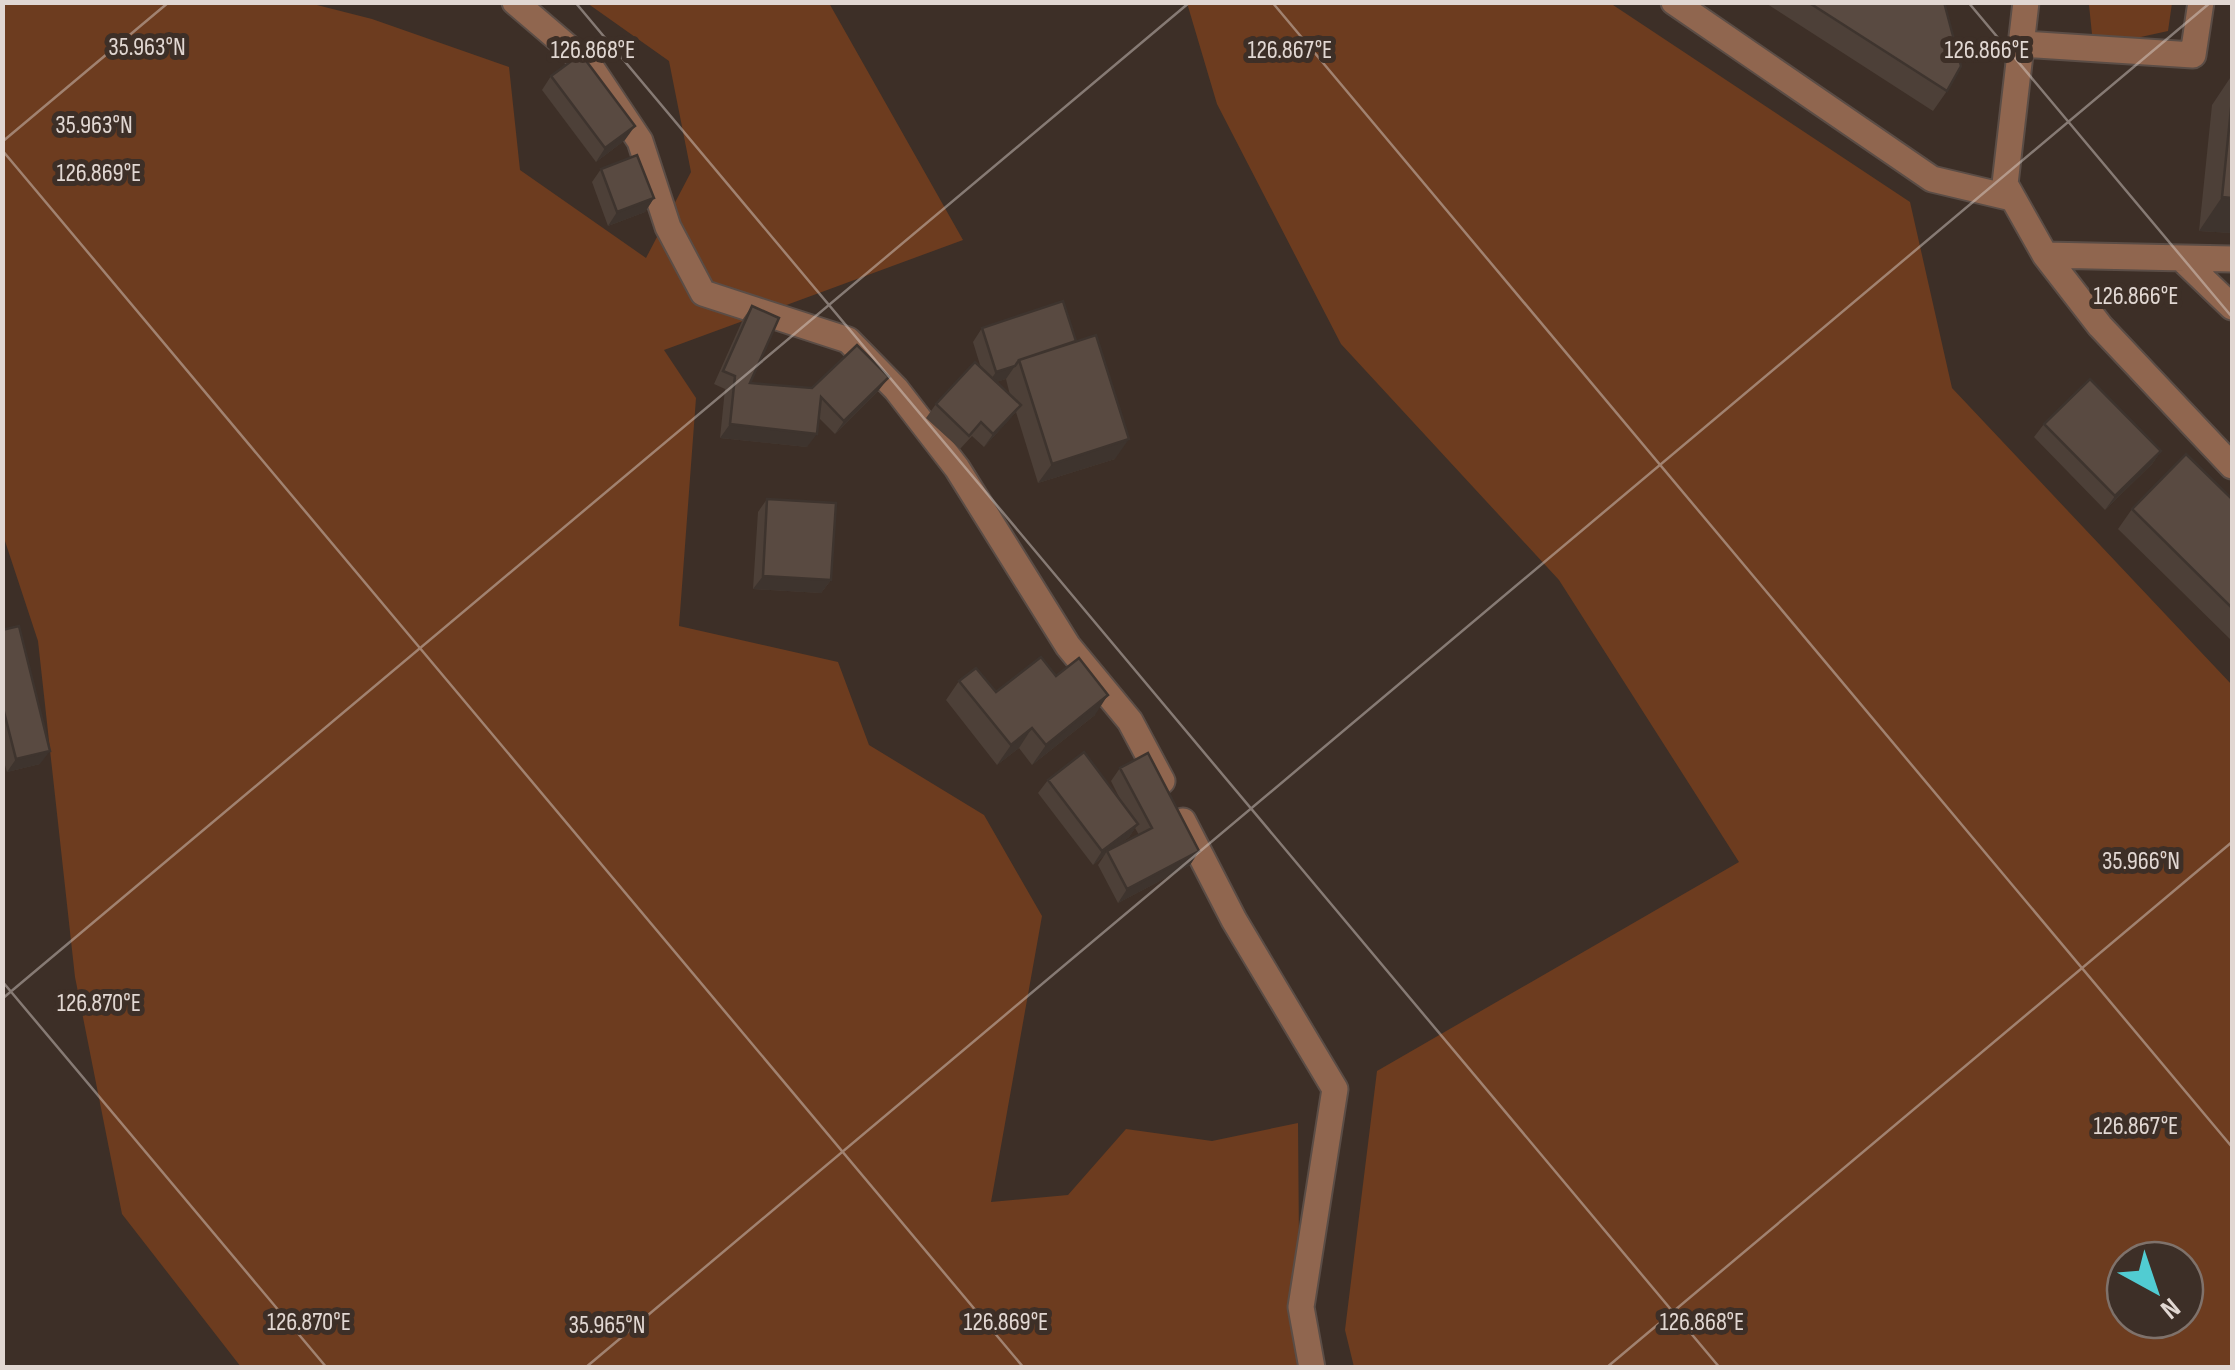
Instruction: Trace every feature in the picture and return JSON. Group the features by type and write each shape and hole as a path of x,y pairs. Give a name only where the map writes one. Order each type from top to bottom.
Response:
{"street":[{"path":"515,2 590,66 640,141 668,228 703,293 848,340 896,388 957,468 1068,646 1130,721 1234,920 1334,1088 1301,1307 1312,1368"},
{"path":"1674,2 1932,179 2012,198"},
{"path":"2026,2 2005,184 2045,255 2100,326 2232,466"},
{"path":"2022,44 2193,55 2201,2"},
{"path":"2045,255 2232,258"},
{"path":"2180,258 2232,307"}],"shaded area":[{"path":"2,3 309,3 372,19 509,67 520,170 646,258 691,172 669,61 587,3 829,3 963,240 664,350 696,398 679,626 838,662 869,745 984,815 1042,916 991,1202 1068,1195 1126,1129 1212,1141 1298,1123 1300,1367 241,1367 122,1214 75,977 38,641 3,535"},
{"path":"1187,3 1610,3 1910,202 1952,388 2232,685 2232,1367 1354,1367 1345,1330 1377,1071 1739,862 1559,580 1341,344 1217,104"},
{"path":"2084,3 2172,3 2168,31 2127,40 2092,34 2089,5"}],"building":[{"path":"1808,2 1944,2 1961,66 1947,91"},
{"path":"581,54 635,126 605,148 551,76"},
{"path":"2232,99 2232,198 2222,197"},
{"path":"637,155 654,198 617,212 601,169"},
{"path":"1063,301 1076,341 996,372 982,328"},
{"path":"752,306 779,318 750,383 812,388 857,345 889,377 844,421 821,397 817,434 730,424 735,376 723,371"},
{"path":"1096,335 1129,439 1052,464 1019,360"},
{"path":"975,362 1021,405 993,434 981,422 969,436 936,404"},
{"path":"2090,379 2161,451 2115,496 2044,424"},
{"path":"2186,454 2232,499 2232,608 2132,509"},
{"path":"767,499 836,503 831,580 763,576"},
{"path":"19,626 50,751 16,759 2,704 2,630"},
{"path":"1041,657 1056,676 1079,658 1108,695 1046,745 1032,728 1011,745 959,681 976,668 996,692"},
{"path":"1084,752 1138,824 1102,851 1048,780"},
{"path":"1148,753 1199,851 1127,889 1107,851 1152,828 1120,768"}]}
